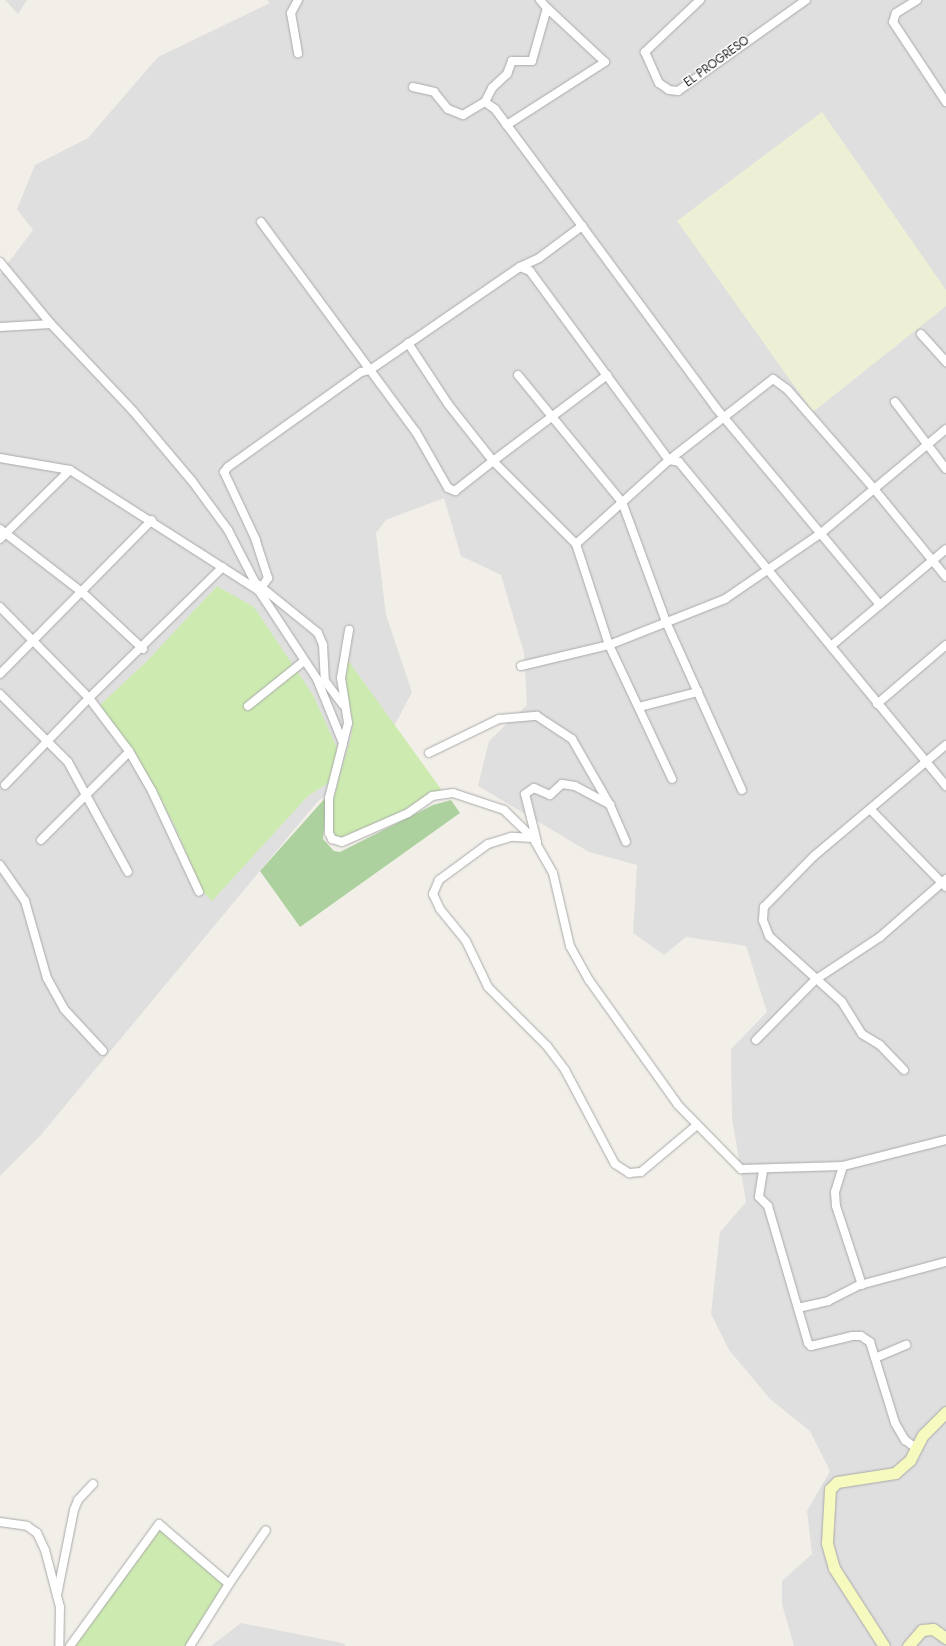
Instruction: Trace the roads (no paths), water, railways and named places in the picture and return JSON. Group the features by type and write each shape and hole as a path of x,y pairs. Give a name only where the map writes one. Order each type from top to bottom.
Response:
{"street":[{"path":"298,0 290,13 298,53"},
{"path":"507,125 605,62 540,0"},
{"name":"EL PROGRESO","path":"700,0 645,52 659,84 669,90 678,91 806,0"},
{"path":"916,0 892,18 946,102"},
{"path":"413,87 434,92 448,109 463,115 485,102 492,88 507,74 512,61 532,61 547,8"},
{"path":"485,102 507,125 724,418 880,605"},
{"path":"261,222 416,432 448,488 455,491 607,375"},
{"path":"262,589 268,578 256,540 224,472 291,420 361,372 370,370 520,267 539,258 582,226"},
{"path":"0,262 51,324 133,411 192,481 228,530 255,582 318,633 323,645 325,681 343,705"},
{"path":"520,267 530,270 669,460 678,462 770,570 877,704 946,786"},
{"path":"0,327 51,324"},
{"path":"921,334 946,362"},
{"path":"408,343 448,404 493,461 576,544 609,645 672,779"},
{"path":"518,376 554,416 622,502 667,624 742,790"},
{"path":"576,544 669,460 774,379 787,389 876,490 946,576"},
{"path":"895,402 926,446 946,469"},
{"path":"521,666 609,645 667,624 725,599 770,570 820,534 876,490 946,429"},
{"path":"0,458 70,470 152,520 223,567 262,589 303,662 317,680 343,743"},
{"path":"70,470 2,534 82,593 143,649"},
{"path":"0,674 82,593 152,520"},
{"path":"831,646 946,549"},
{"path":"5,785 49,742 89,698 143,649 223,567"},
{"path":"0,607 34,640 89,698 129,752 152,791 199,892"},
{"path":"349,630 341,678 343,705 348,723 329,798 329,833 332,839 342,842 408,813 432,796 453,793 504,810 535,842 553,873 570,946 589,980 678,1105 741,1169 763,1171 843,1166 946,1140"},
{"path":"877,704 946,645"},
{"path":"248,706 303,662"},
{"path":"639,707 698,692"},
{"path":"0,694 68,762 87,792 128,872"},
{"path":"429,753 499,719 537,716 572,739 610,805 626,842"},
{"path":"904,1070 880,1045 862,1034 842,1002 815,980 769,936 763,920 764,907 814,856 927,764 946,745"},
{"path":"41,840 87,792 129,752"},
{"path":"535,842 525,802 525,794 534,788 550,795 562,784 575,786 610,805"},
{"path":"756,1040 815,980 880,937 945,883 871,810"},
{"path":"535,842 511,837 488,844 439,880 433,894 440,908 466,941 488,987 547,1046 566,1070 615,1164 628,1173 640,1172 697,1125"},
{"path":"0,865 25,902 47,978 64,1009 103,1051"},
{"path":"843,1166 835,1192 836,1206 862,1285"},
{"path":"763,1171 759,1197 768,1206 798,1308 811,1346 861,1336 870,1342 895,1423 916,1448"},
{"path":"798,1308 828,1301 862,1285 946,1262"},
{"path":"875,1358 906,1345"},
{"path":"884,1646 834,1568 827,1543 830,1489 838,1482 858,1477 895,1473 910,1460 923,1435 946,1412"},
{"path":"57,1598 74,1510 78,1500 93,1484"},
{"path":"0,1522 27,1526 37,1533 45,1550 57,1598 59,1646"},
{"path":"70,1646 159,1524 229,1584"},
{"path":"190,1646 229,1584 266,1530"},
{"path":"908,1646 922,1630 933,1629 946,1638"}]}
